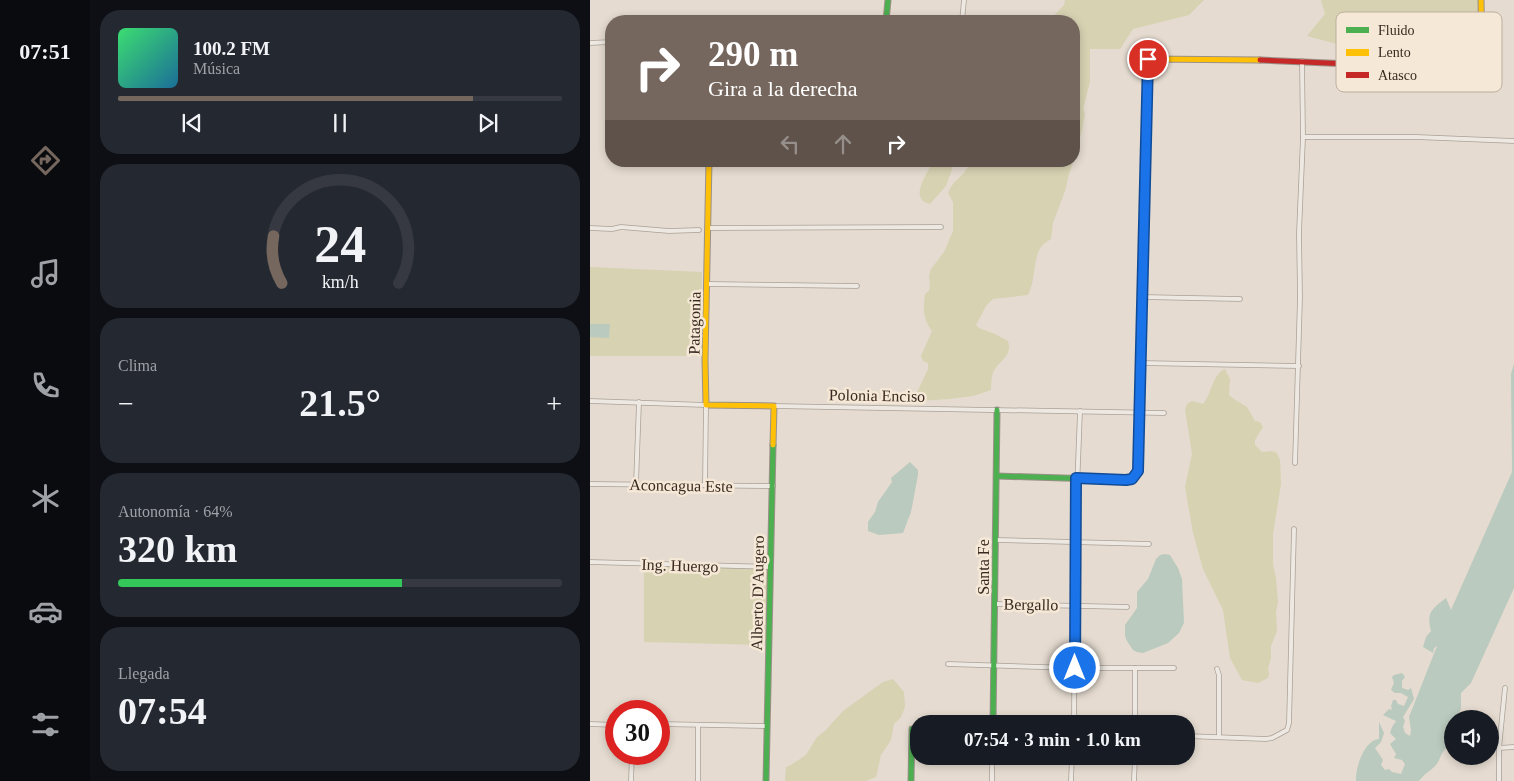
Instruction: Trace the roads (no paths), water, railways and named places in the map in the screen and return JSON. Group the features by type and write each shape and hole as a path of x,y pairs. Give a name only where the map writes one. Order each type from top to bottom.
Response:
{"main road":[{"path":"887,15 888,0"},
{"path":"998,476 1126,480 1132,479 1138,471 1148,59 1336,63"},
{"name":"Patagonia","path":"706,405 707,284 704,230 709,167"},
{"name":"Polonia Enciso","path":"706,405 774,406"},
{"name":"Alberto D'Augero","path":"766,781 774,406"},
{"name":"Santa Fe","path":"993,715 998,476 997,410"},
{"path":"912,765 912,781"}],"street":[{"path":"963,15 964,0"},
{"path":"590,43 605,42"},
{"path":"1295,463 1300,297 1299,233 1303,137 1302,62"},
{"path":"1303,137 1416,137 1514,141"},
{"path":"590,228 595,230 621,228 668,231 940,227"},
{"path":"707,284 857,286"},
{"path":"1142,297 1240,299"},
{"path":"1141,363 1298,366"},
{"name":"Polonia Enciso","path":"590,401 706,405"},
{"path":"636,484 639,402"},
{"name":"Patagonia","path":"704,485 706,405"},
{"name":"Polonia Enciso","path":"774,406 1164,413"},
{"path":"1074,715 1076,478 1080,411"},
{"name":"Aconcagua Este","path":"590,484 772,486"},
{"path":"1195,736 1266,739 1287,730 1289,723 1294,529"},
{"path":"996,540 1149,544"},
{"name":"Ing. Huergo","path":"590,562 770,567"},
{"name":"Bergallo","path":"996,604 1127,607"},
{"path":"948,664 1075,668 1174,668"},
{"path":"1135,715 1136,668"},
{"path":"1217,669 1219,675 1219,737"},
{"path":"1506,688 1499,748 1514,747"},
{"path":"590,724 605,725"},
{"path":"670,724 766,726"},
{"path":"698,725 698,781"},
{"path":"631,781 632,765"},
{"path":"992,765 992,781"},
{"path":"1071,781 1072,765"},
{"path":"1134,781 1135,765"},
{"path":"1499,765 1499,781"}]}
